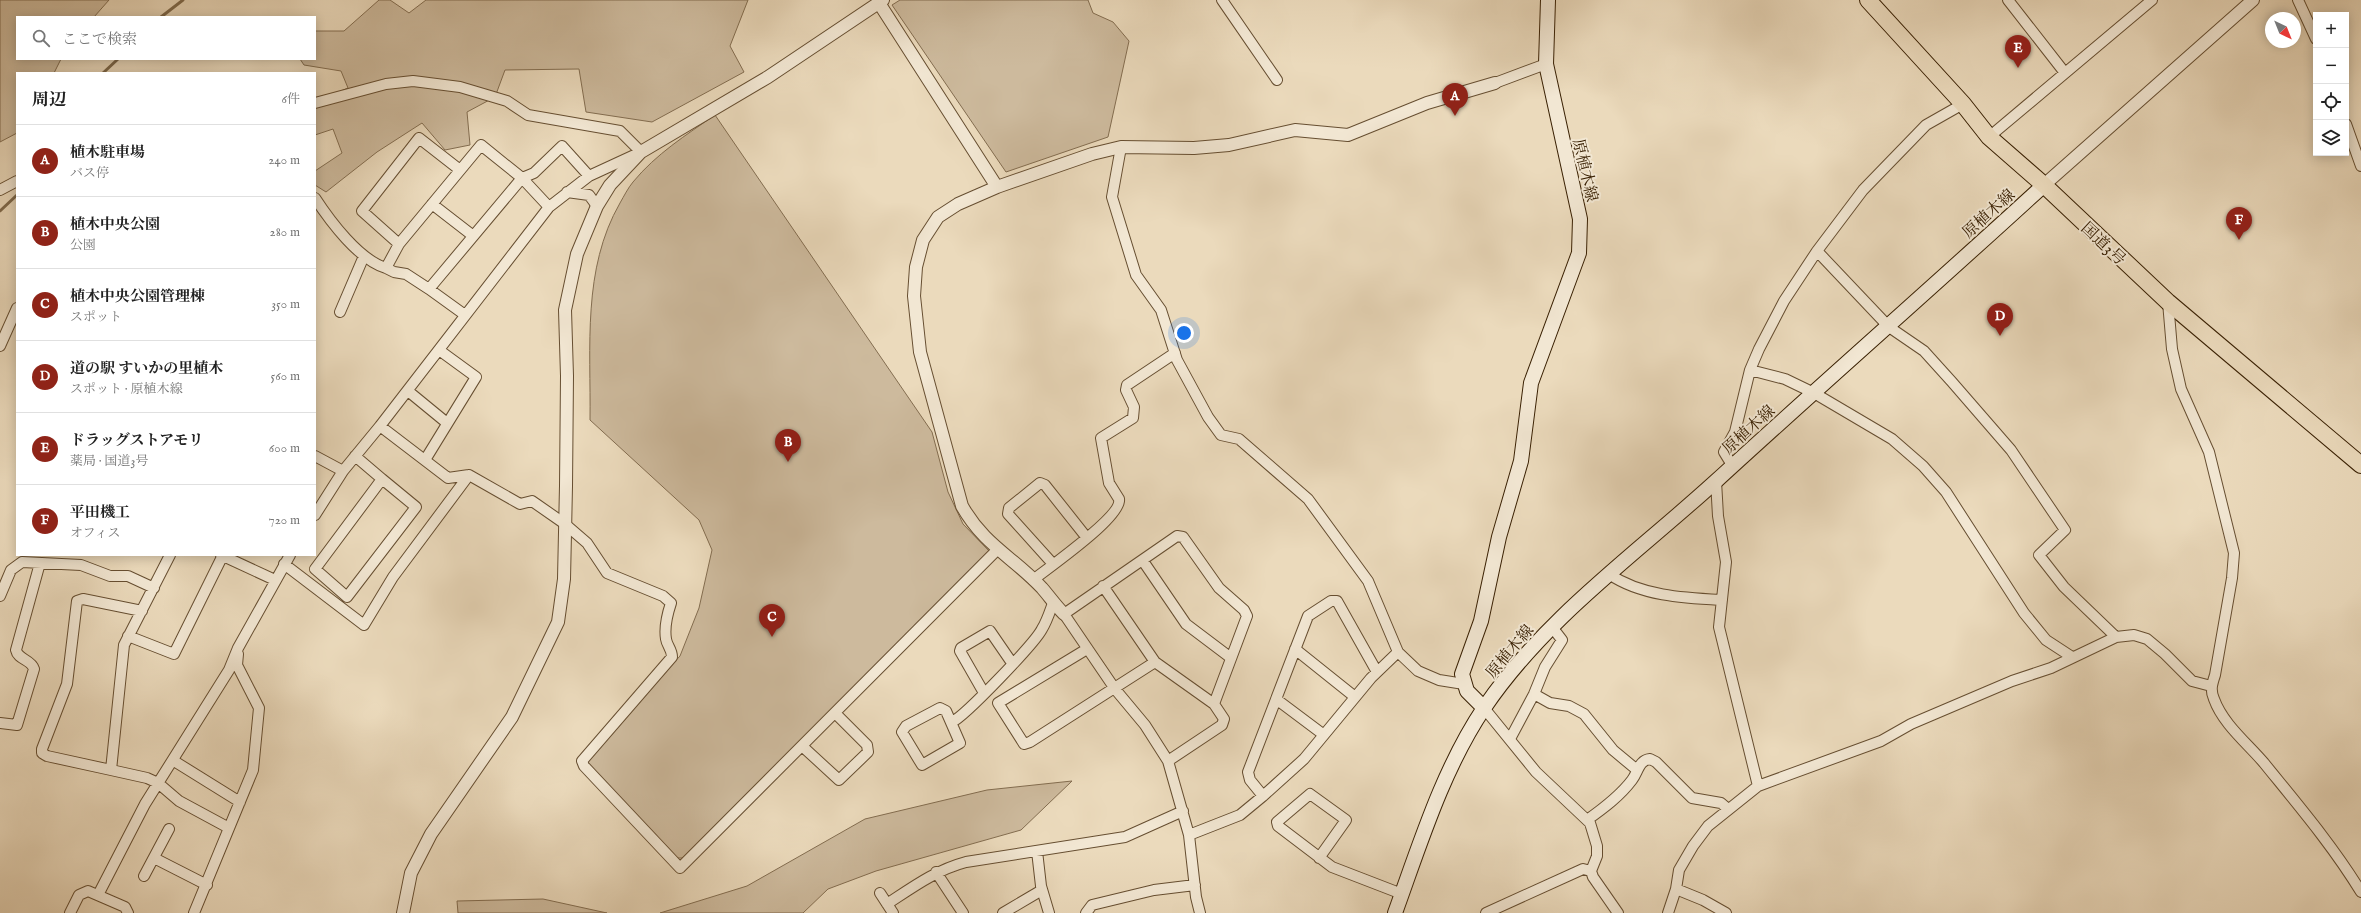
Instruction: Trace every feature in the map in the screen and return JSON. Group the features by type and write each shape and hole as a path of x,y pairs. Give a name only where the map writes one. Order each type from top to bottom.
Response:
{"highway":[{"name":"国道3号","path":"1868,0 1963,104 1990,137 2044,185 2168,302 2361,465"}],"main road":[{"name":"原植木線","path":"1484,708 1467,691 1462,674 1481,621 1499,537 1521,461 1531,383 1579,253 1580,219 1546,64 1548,0"},
{"name":"原植木線","path":"1395,913 1446,778 1484,708 1520,662 1552,627 1609,574 1716,481 2044,185"}],"street":[{"path":"1222,0 1277,80"},
{"path":"2008,0 2065,73"},
{"path":"1990,137 2152,0"},
{"path":"2044,185 2253,0"},
{"path":"2298,0 2313,32"},
{"path":"317,508 342,471 408,391 465,314 549,206 589,176 641,152 662,138 768,77 880,1 997,187"},
{"path":"1200,913 1189,835 1168,761 1145,725 1115,689 1064,614 1033,580 997,550 971,522 962,506 920,352 914,296 916,267 923,240 938,217 958,204 997,187 1092,154 1121,147 1155,146 1194,148 1229,145 1295,130 1348,135 1427,102 1495,83 1546,64"},
{"path":"316,103 386,84 413,81 460,87 507,101 528,115 620,131 641,152"},
{"path":"1732,465 1724,452 1735,432 1750,370 1784,301 1817,251 1862,190 1926,125 1963,104"},
{"path":"2349,132 2361,166"},
{"path":"399,244 362,211 419,138 460,170"},
{"path":"386,268 399,244 481,145 522,178 549,206"},
{"path":"429,289 472,235 522,178 534,173 562,146 589,176"},
{"path":"1121,147 1112,197 1136,275 1160,310 1175,353 1208,418 1221,435 1238,438 1308,499 1368,581 1398,652 1418,671 1439,680 1464,684"},
{"path":"403,913 411,873 430,834 512,717 558,622 564,579 567,376 565,310 577,254 597,206 610,185 641,152"},
{"path":"0,190 16,182"},
{"path":"567,192 589,195 597,206"},
{"path":"316,200 329,220 364,256 376,265 394,272 406,274 465,314"},
{"path":"432,204 472,235"},
{"path":"1817,251 1889,326 1924,351 2011,450 2065,530 2039,555 2064,587 2116,637"},
{"path":"340,312 364,256"},
{"path":"2168,302 2172,349 2182,389 2209,452 2234,553 2216,668 2211,686 2213,698 2220,711 2322,835 2361,892"},
{"path":"0,346 16,310"},
{"path":"425,460 476,377 439,350"},
{"path":"1033,580 1087,538 1117,509 1120,502 1109,483 1101,438 1134,417 1134,407 1126,390 1127,385 1175,353"},
{"path":"1750,370 1785,379 1814,393 1892,439 1923,466 1946,492 2024,613 2046,640 2072,657"},
{"path":"408,391 447,423"},
{"path":"380,426 448,478 469,475 520,504 532,501 565,524 587,544 607,573 663,596 671,604 664,628 666,641 672,649 672,657 582,761 584,766 680,868 997,550"},
{"path":"355,456 416,508 347,597 315,569 382,480"},
{"path":"316,457 342,471"},
{"path":"284,564 364,625 393,577 469,475"},
{"path":"1716,481 1718,516 1726,562 1719,627 1758,786"},
{"path":"1053,564 1008,514 1009,508 1040,483 1045,485 1087,538"},
{"path":"1064,614 1178,536 1185,539 1219,588 1246,613 1247,619 1214,704"},
{"path":"112,770 124,645 170,556"},
{"path":"128,636 174,654 222,556"},
{"path":"224,556 275,580"},
{"path":"98,895 158,783 174,761 229,670 238,648 289,556"},
{"path":"1143,561 1186,624 1231,658"},
{"path":"0,596 11,570 17,564 22,562 81,564 110,576 128,576 154,588"},
{"path":"0,723 17,725 34,669 30,662 21,658 16,650 40,563"},
{"path":"1609,574 1620,582 1676,598 1722,600"},
{"path":"1103,586 1155,662 1214,704 1224,719 1224,723 1168,761"},
{"path":"142,611 83,599 77,601 67,684 42,749 42,753 47,756 147,778 158,783 179,801 229,828"},
{"path":"1263,796 1250,780 1248,772 1308,616 1334,600 1339,604 1377,672"},
{"path":"952,722 986,691 1042,629 1053,603"},
{"path":"1510,739 1534,694 1545,667 1562,640 1552,627"},
{"path":"1012,663 990,632 961,648 960,651 986,691 998,703 1022,742 1026,744 1115,689 1155,662"},
{"path":"1668,913 1676,889 1679,870 1693,846 1708,826 1758,786 1881,741 1912,724 2012,681 2051,668 2116,637 2134,635 2147,639 2165,654 2192,682 2211,686"},
{"path":"194,913 207,885 252,770 259,708 237,666 238,648"},
{"path":"998,703 1087,649"},
{"path":"1295,649 1355,697"},
{"path":"1189,835 1240,815 1263,796 1304,759 1355,697 1377,672 1398,652"},
{"path":"1534,694 1550,703 1569,706 1584,714 1613,750 1638,770"},
{"path":"1276,699 1324,735"},
{"path":"940,708 946,711 952,722 960,743 922,765 902,732 904,728 940,708"},
{"path":"1484,708 1536,772 1587,820 1597,846 1597,856 1591,871 1593,877 1618,913"},
{"path":"802,746 839,780 868,752 867,745 835,713"},
{"path":"1587,820 1614,800 1631,782 1644,761 1653,760 1692,798 1722,803 1728,809"},
{"path":"174,761 240,802"},
{"path":"1319,858 1346,820 1310,794 1276,824 1319,858 1332,867 1402,894"},
{"path":"887,904 936,872 966,862 1125,836 1182,811"},
{"path":"144,876 169,829"},
{"path":"1037,851 1042,890 1049,913"},
{"path":"154,858 207,885"},
{"path":"1486,913 1583,869 1591,871"},
{"path":"936,872 963,913"},
{"path":"1086,913 1092,905 1154,890 1195,885"},
{"path":"1676,889 1703,900 1726,913"},
{"path":"1003,913 1042,890"},
{"path":"70,913 79,895 88,891 125,907 128,913"},
{"path":"880,893 893,913"}],"shaded area":[{"path":"0,0 109,0 95,16 16,16 16,60 60,60 54,72 16,72 16,134 0,142"},
{"path":"379,0 390,0 409,13 426,0 748,0 730,46 744,72 652,122 586,112 579,69 505,70 495,97 467,112 470,145 445,150 422,123 377,152 326,192 316,186 316,170 342,153 333,129 316,135 316,102 348,88 341,71 304,65 301,60 316,60 316,31 344,31"},
{"path":"900,0 1088,0 1093,13 1113,22 1129,41 1108,137 1006,172 892,5"},
{"path":"715,115 932,432 948,492 963,524 989,551 685,858 678,858 587,766 588,756 680,656 699,608 712,550 699,520 590,420 591,309 599,254 608,228 628,189 642,172 661,154"},
{"path":"1072,781 1021,830 876,871 828,889 803,913 660,913 747,886 865,819 987,790"},
{"path":"543,899 607,913 458,913 457,901"}],"waterway":[{"path":"162,16 183,0"},
{"path":"104,72 117,60"},
{"path":"0,211 16,196"}],"place":[{"name":"ドラッグストアモリ","path":"2018,68"},
{"name":"植木駐車場","path":"1455,116"},
{"name":"平田機工","path":"2239,240"},
{"name":"道の駅 すいかの里植木","path":"2000,336"},
{"name":"植木中央公園","path":"788,462"},
{"name":"植木中央公園管理棟","path":"772,637"}]}
